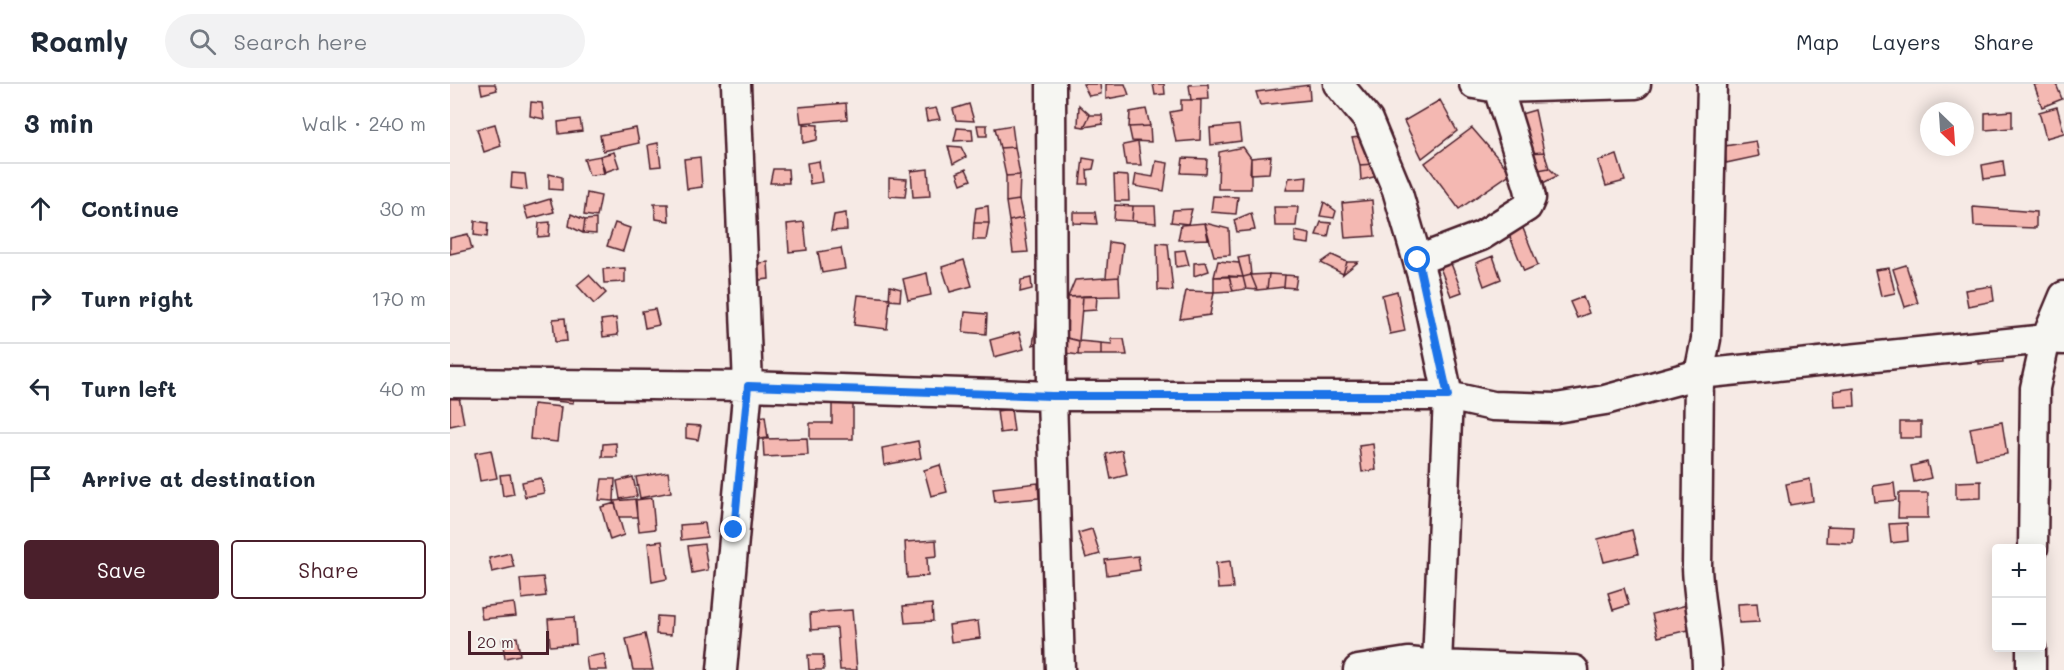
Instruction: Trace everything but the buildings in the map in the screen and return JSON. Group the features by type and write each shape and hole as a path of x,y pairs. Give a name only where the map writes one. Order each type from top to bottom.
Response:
{"street":[{"path":"722,670 748,386 736,84"},
{"path":"1052,84 1052,396 1060,670"},
{"path":"1338,84 1368,120 1397,190 1418,260 1448,396 1437,665"},
{"path":"1418,260 1481,236 1527,207 1531,198 1529,188 1486,86 1636,84"},
{"path":"1707,670 1707,649 1698,596 1697,567 1699,374 1706,339 1712,84"},
{"path":"2032,544 2035,388 2055,340 2064,296"},
{"path":"450,383 748,386 1052,396 1448,396 1493,406 1556,408 1605,400 1699,374 2055,340"},
{"path":"2031,652 2031,670"},
{"path":"1358,670 1437,665 1574,670"}],"route":[{"path":"734,530 748,386 1052,396 1448,396 1418,260"}]}
